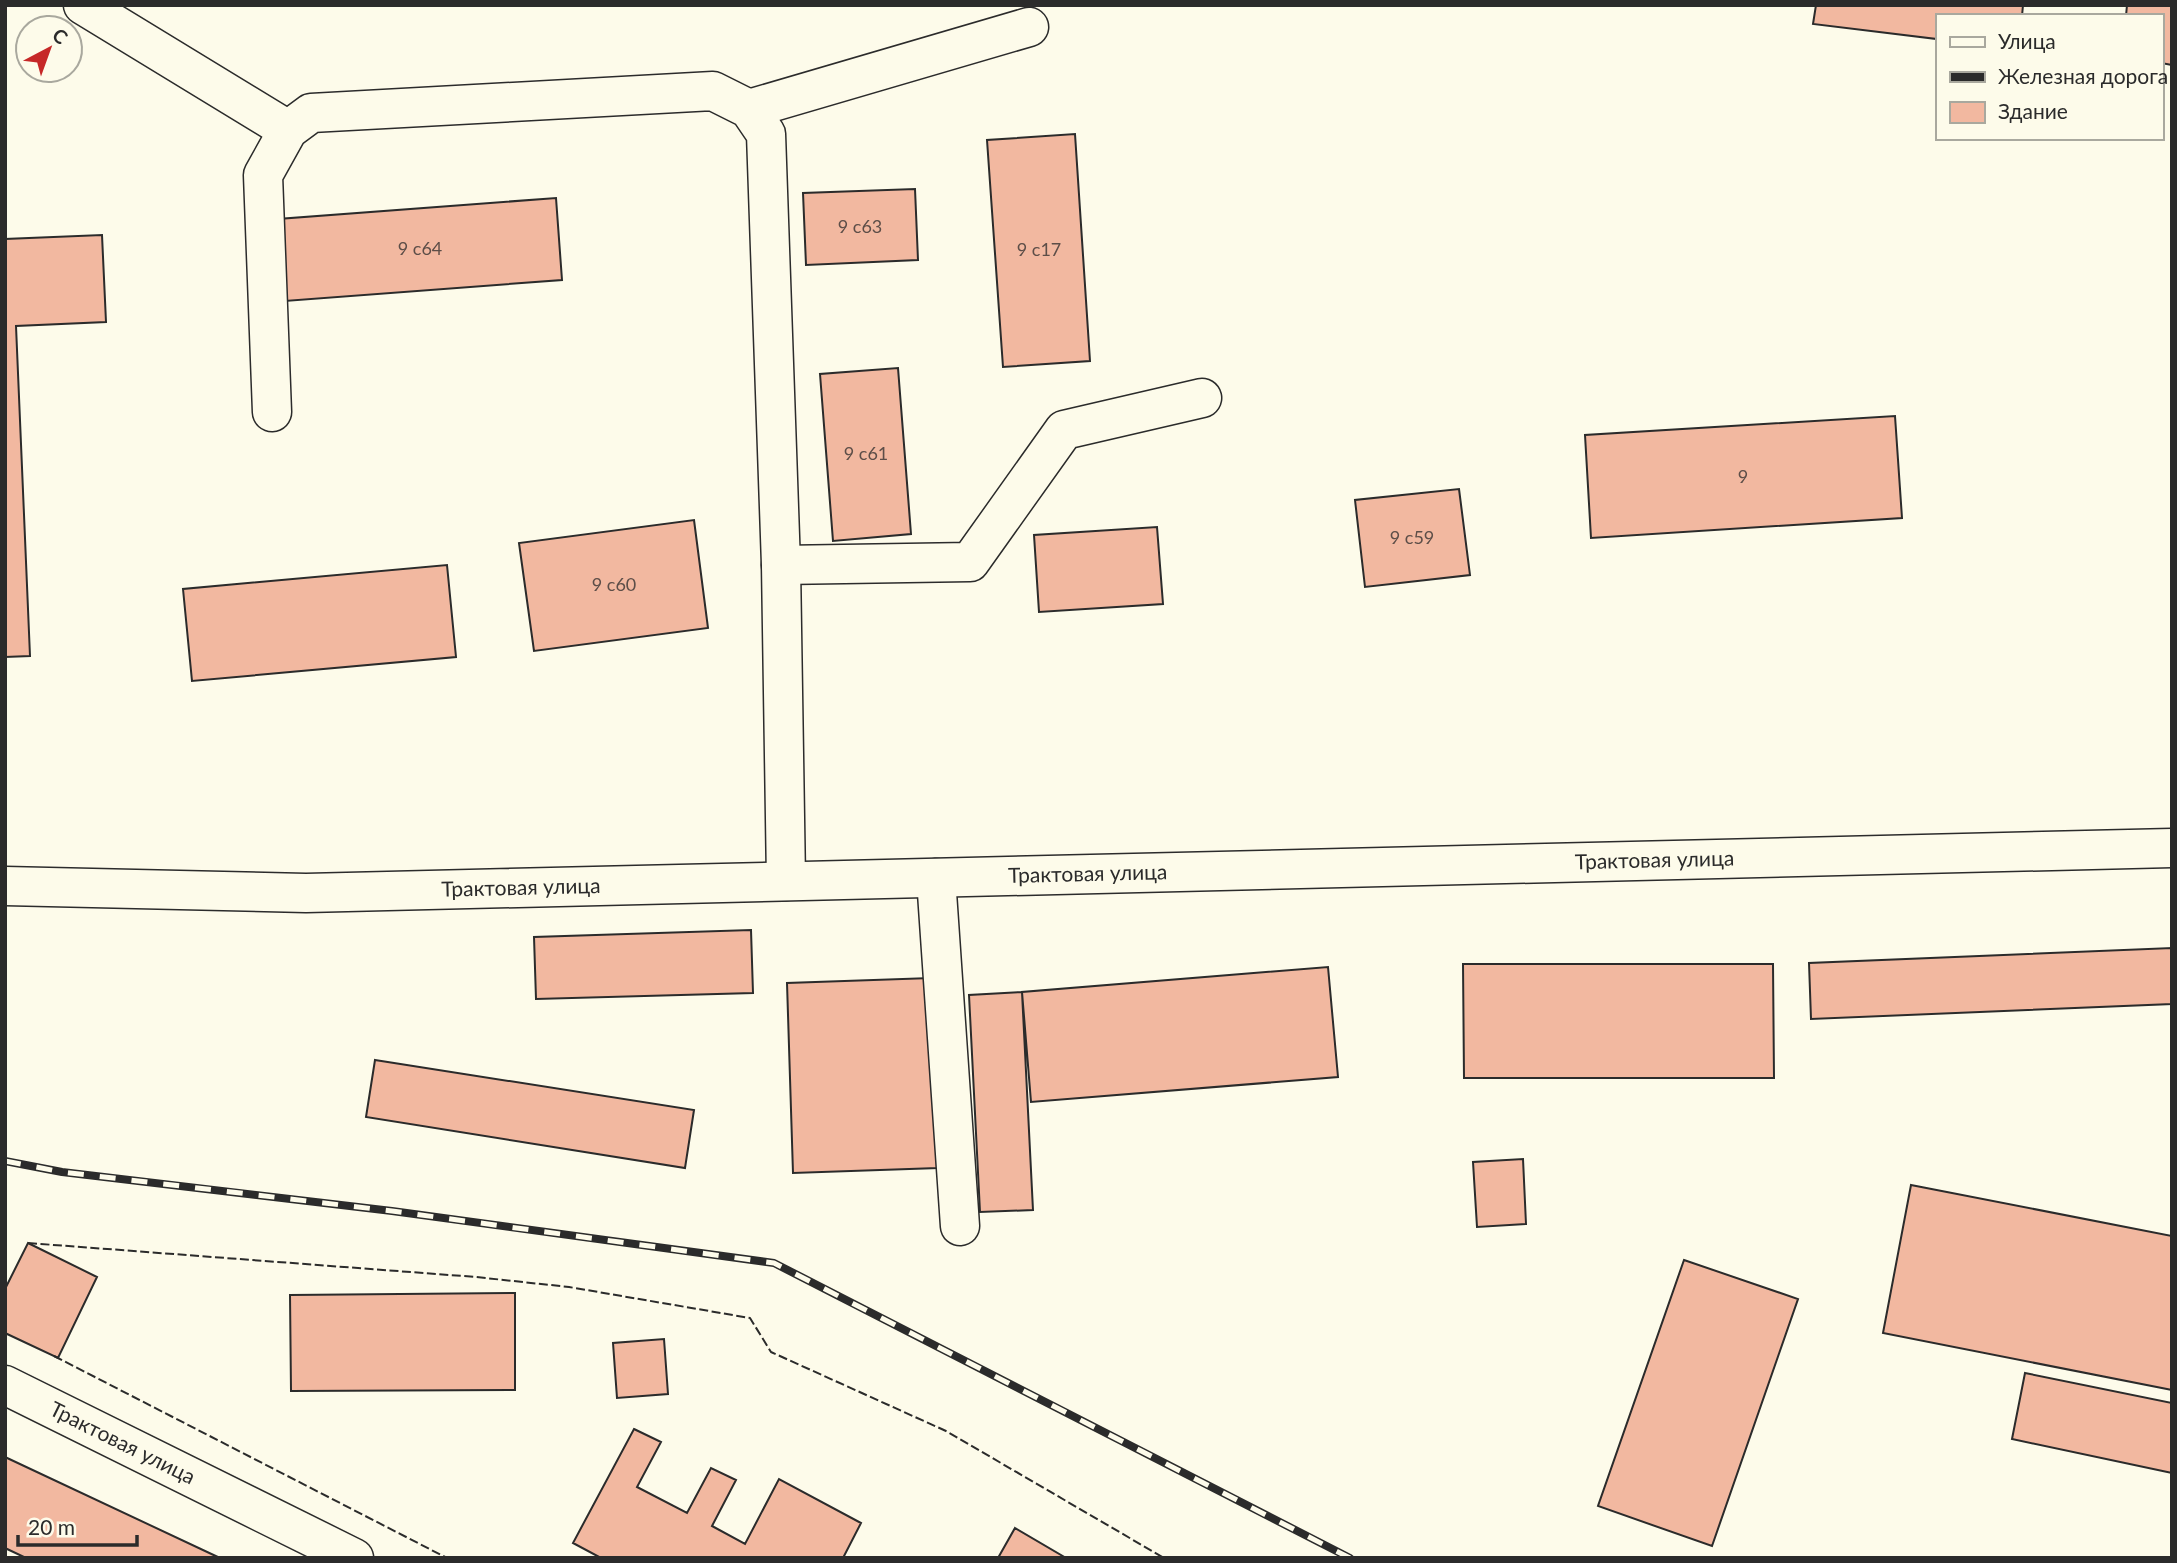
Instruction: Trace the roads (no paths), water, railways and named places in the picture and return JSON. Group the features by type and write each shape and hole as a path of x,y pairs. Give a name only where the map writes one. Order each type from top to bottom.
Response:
{"main road":[{"path":"83,5 288,130"},
{"path":"748,109 1029,27"},
{"path":"272,412 263,175 288,130 312,113 713,91 748,109 766,134 782,565 786,881"},
{"path":"782,565 970,562 1064,430 1202,398"},
{"name":"Трактовая улица","path":"5,886 306,893 2172,848"},
{"path":"936,878 960,1226"},
{"name":"Трактовая улица","path":"5,1385 354,1558"}],"railway":[{"path":"5,1161 62,1172 392,1211 774,1263 1350,1558"}]}
